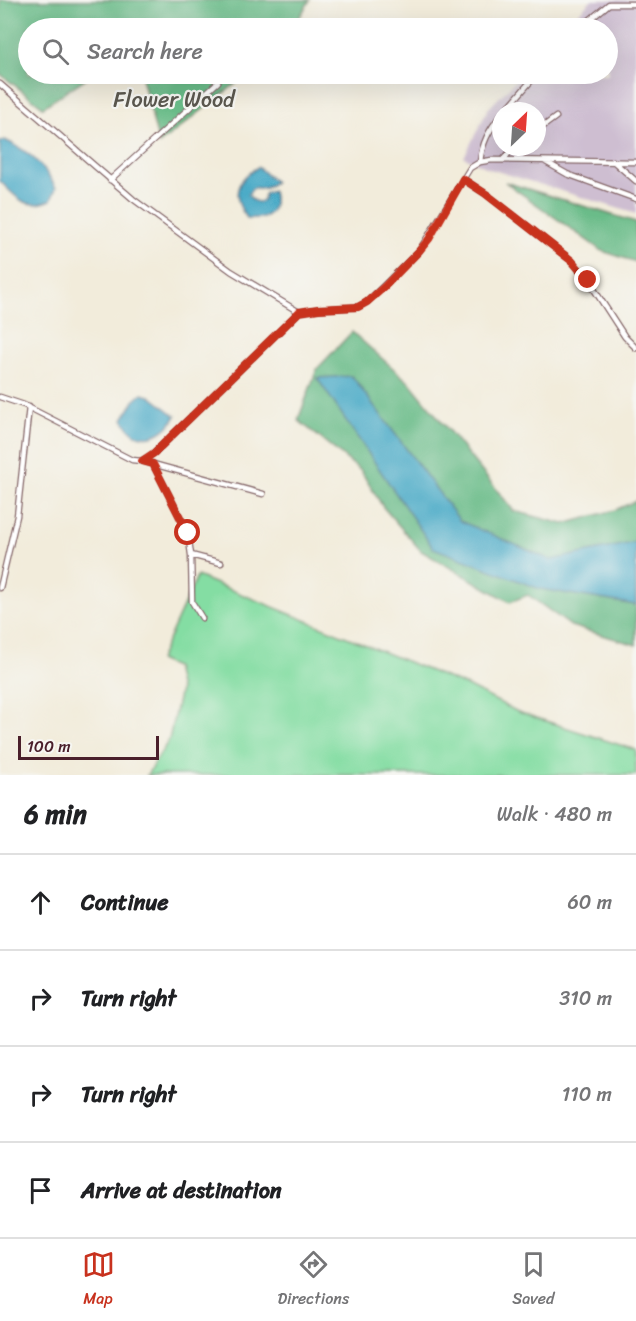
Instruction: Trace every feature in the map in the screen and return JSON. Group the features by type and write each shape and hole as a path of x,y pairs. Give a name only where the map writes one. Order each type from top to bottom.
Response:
{"lane":[{"path":"592,18 609,4 636,4"},
{"path":"0,84 133,199 231,271 299,312"},
{"path":"110,180 216,84"},
{"path":"512,102 528,84"},
{"path":"546,124 556,117"},
{"path":"480,162 482,148 492,127"},
{"path":"503,160 506,156"},
{"path":"142,461 154,453 299,312 358,307 384,287 429,239 470,168 480,162 503,160 636,162"},
{"path":"543,160 567,174 636,199"},
{"path":"613,161 636,181"},
{"path":"463,179 486,194 572,261 588,280 625,337 636,348"},
{"path":"0,397 29,407 132,460 263,494"},
{"path":"0,588 17,516 29,407"},
{"path":"153,464 188,533 192,602 202,618"},
{"path":"191,555 221,563"}],"shaded area":[{"path":"591,0 636,0 636,214 490,169 464,157 492,105 492,156 546,156 546,102 495,102 512,84 618,84 618,18 574,18"}],"green space":[{"name":"Flower Wood","path":"0,0 310,0 299,18 18,18 18,84 77,84 43,107 0,74"},
{"name":"Flower Wood","path":"144,84 235,84 159,144"},
{"path":"505,182 636,222 636,262 602,251"},
{"path":"352,332 411,384 514,511 564,524 615,510 636,501 636,645 571,626 528,595 510,602 421,551 383,507 361,471 298,420 317,369"},
{"path":"197,576 467,686 518,712 636,750 636,775 147,775 169,740 180,690 175,667 159,660"}],"water":[{"path":"5,140 29,154 46,172 56,188 51,200 35,204 22,201 0,181 0,142"},
{"path":"258,167 275,182 265,188 254,188 248,195 254,201 259,202 263,200 265,193 273,191 273,209 261,218 247,218 239,203 238,190 244,178"},
{"path":"352,376 460,521 551,560 636,542 636,605 540,589 433,548 317,378"},
{"path":"142,394 150,396 176,416 164,430 150,436 135,433 123,419 134,401"}],"route":[{"path":"188,533 171,495 153,464 142,461 154,453 299,312 358,307 367,302 429,239 463,179 486,194 572,261 588,280"}]}
